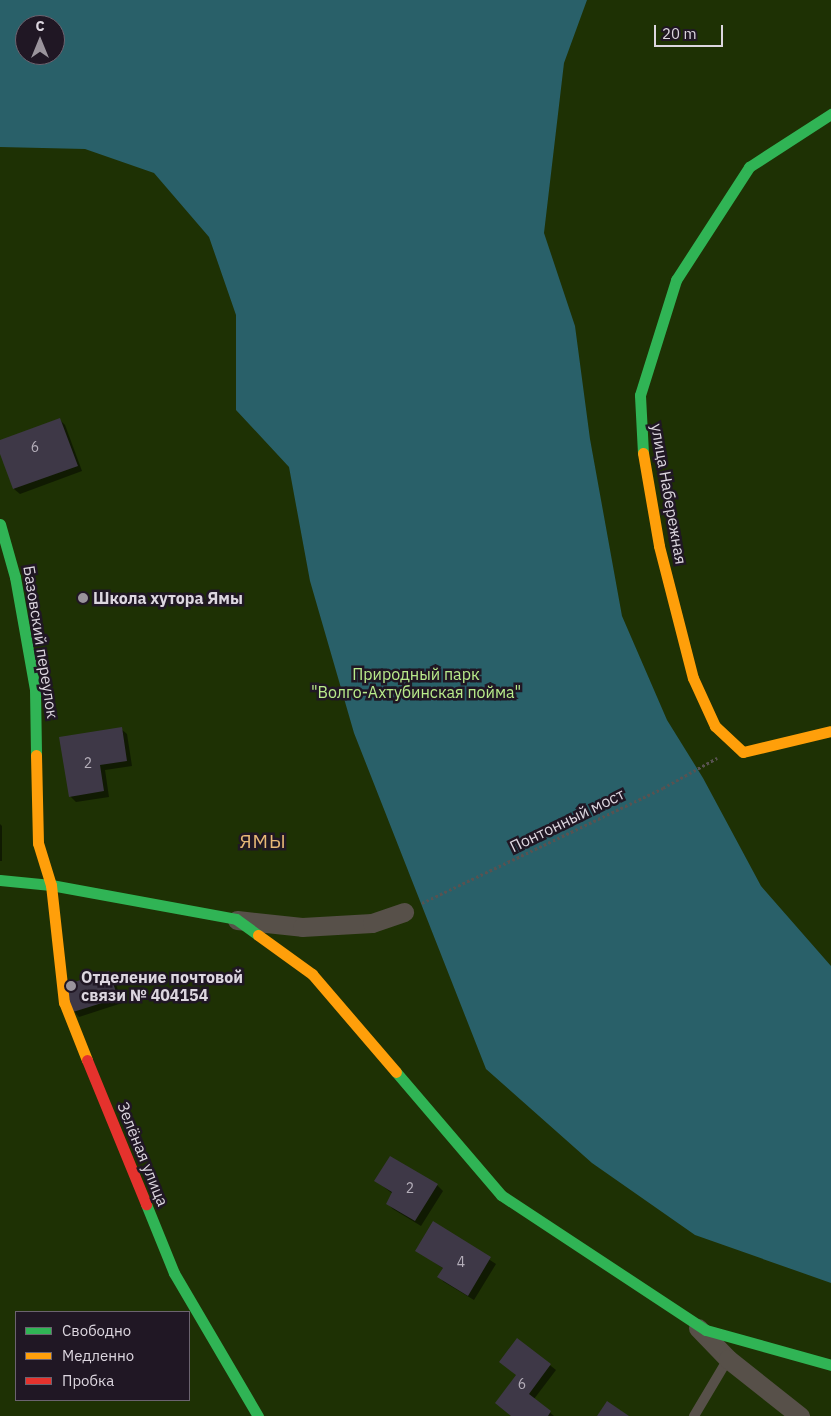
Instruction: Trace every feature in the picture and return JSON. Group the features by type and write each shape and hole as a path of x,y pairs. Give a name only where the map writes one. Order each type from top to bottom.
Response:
{"street":[{"name":"улица Набережная","path":"739,746 715,726 693,678 659,546 640,435 640,395 676,280 748,167 831,114"},
{"name":"Базовский переулок","path":"0,524 16,577 35,689 38,843 51,885"},
{"path":"739,746 744,752 831,731"},
{"path":"0,880 51,885 236,919 311,926 372,923 404,912"},
{"name":"Зелёная улица","path":"51,885 64,1002 174,1273 258,1416"},
{"path":"236,919 312,974 501,1195 706,1330 831,1364"},
{"path":"690,1320 728,1359 800,1416"}],"lane":[{"path":"694,1416 728,1359"}],"path":[{"name":"Понтонный мост","path":"404,912 663,788 739,746"}],"green space":[{"name":"Природный парк \"Волго-Ахтубинская пойма\"","path":"0,0 831,0 831,1416 0,1416"}],"water":[{"path":"0,0 587,0 564,63 544,233 575,326 590,439 622,616 667,720 703,778 761,886 831,966 831,1283 695,1235 592,1163 486,1069 354,733 310,581 289,467 236,410 236,315 209,237 154,173 85,149 0,147"}],"building":[{"path":"60,418 78,466 13,489 0,454 0,440"},
{"path":"122,727 127,761 100,765 104,791 69,797 59,737"},
{"path":"109,971 118,998 73,1012 65,985"},
{"path":"390,1156 438,1184 415,1221 386,1204 392,1192 374,1181"},
{"path":"433,1221 491,1257 468,1296 437,1277 443,1268 415,1251"},
{"path":"517,1338 551,1364 529,1394 551,1411 548,1416 511,1416 495,1403 516,1375 499,1362"},
{"path":"607,1401 629,1416 597,1416"}],"traffic: fast":[{"path":"643,453 640,395 676,280 749,167 831,114"},
{"path":"0,524 15,577 35,689 36,755"},
{"path":"0,880 51,885 236,919 258,935"},
{"path":"396,1072 501,1195 706,1330 831,1365"},
{"path":"146,1204 174,1273 258,1416"}],"traffic: slow":[{"path":"643,453 659,546 693,678 715,726 743,752 831,731"},
{"path":"36,755 38,843 51,885 64,1002 87,1060"},
{"path":"258,935 312,974 396,1072"}],"traffic: jam":[{"path":"87,1060 146,1204"}],"place":[{"name":"Школа хутора Ямы","path":"83,598"},
{"name":"Отделение почтовой связи № 404154","path":"71,986"}],"district":[{"name":"ЯМЫ","path":"263,842"}]}
